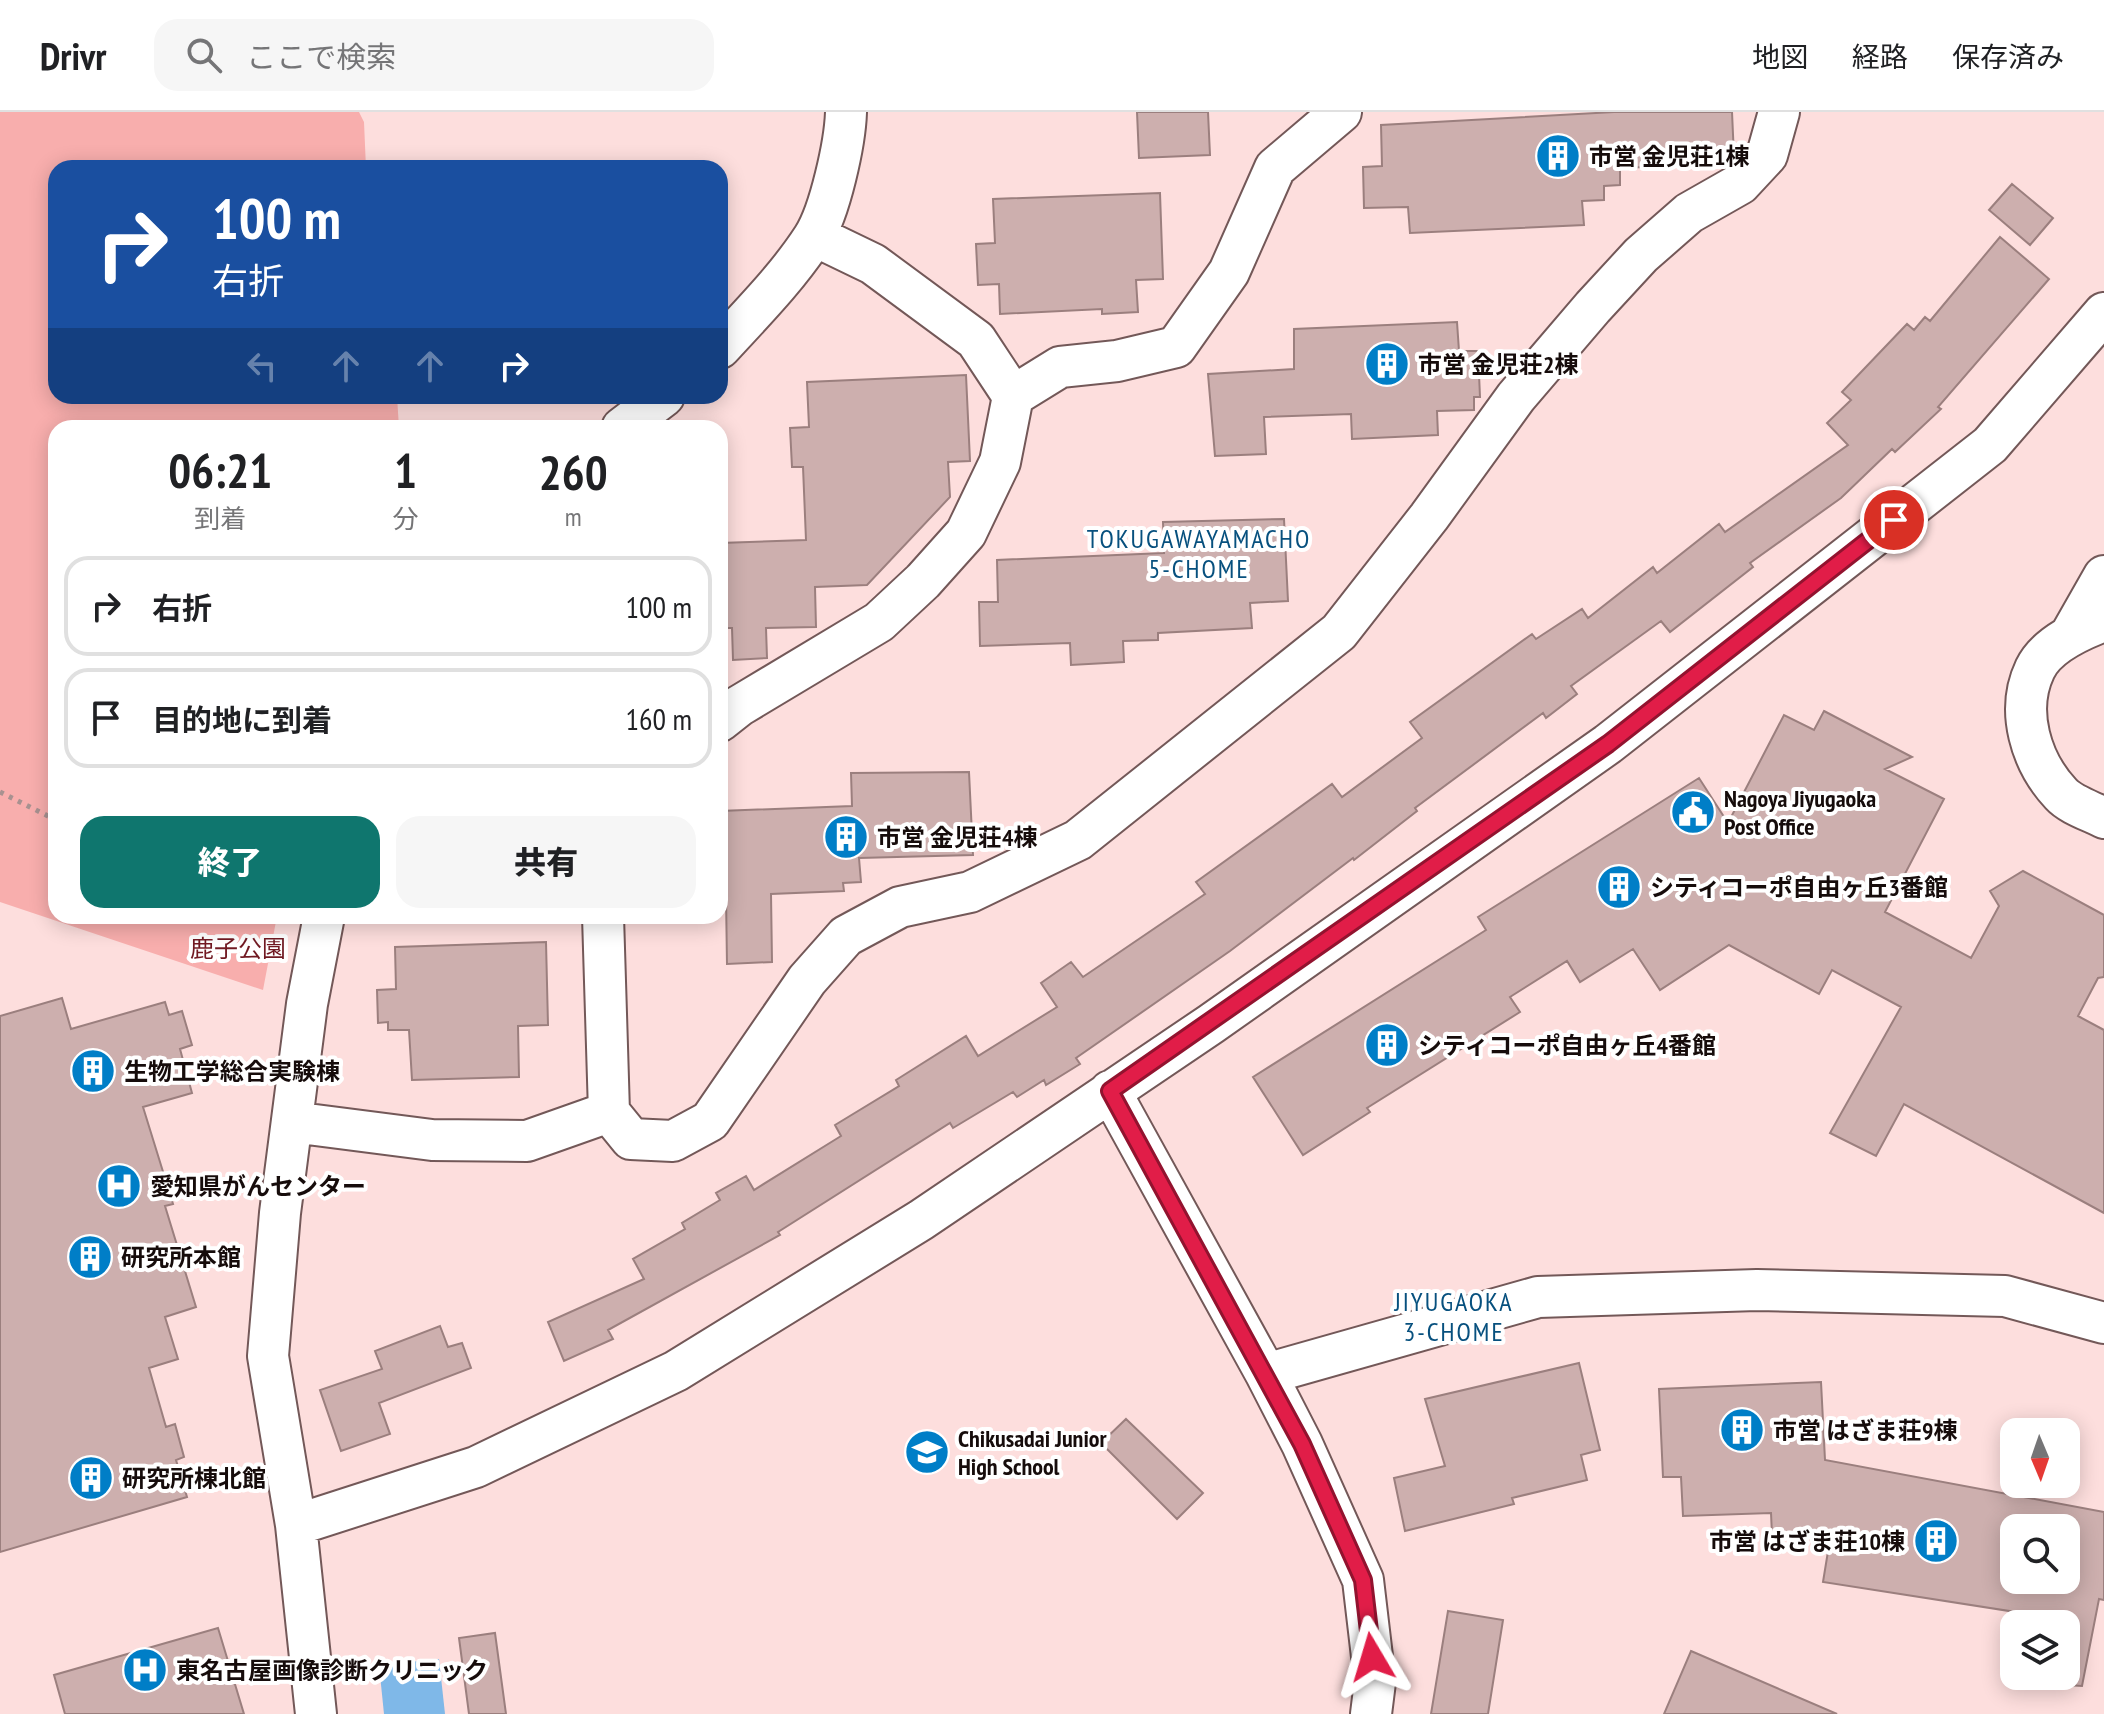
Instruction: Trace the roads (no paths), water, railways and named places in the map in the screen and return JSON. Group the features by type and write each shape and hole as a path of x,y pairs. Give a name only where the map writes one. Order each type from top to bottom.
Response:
{"street":[{"path":"728,339 815,236 846,133 846,112"},
{"path":"1013,396 1060,367 1117,361 1176,347 1229,272 1275,168 1341,112"},
{"path":"603,924 609,1112 631,1139 673,1141 710,1121 807,980 846,936 900,907 970,892 1078,840 1339,632 1429,517 1516,397 1631,265 1689,213 1740,184 1767,155 1779,112"},
{"path":"728,715 879,622 923,581 966,533 1000,462 1013,396 976,340 873,264 815,236"},
{"path":"296,1525 476,1467 676,1371 921,1220 1608,744 1990,445 2104,313"},
{"path":"632,420 654,404"},
{"path":"2104,576 2088,627 2035,668 2024,712 2036,757 2062,796 2104,818"},
{"path":"316,1714 296,1525 268,1356 292,1122 307,1004 322,924"},
{"path":"1110,1091 1266,1374 1363,1580 1375,1682 1371,1714"},
{"path":"292,1122 432,1140 527,1141 609,1112"},
{"path":"1266,1374 1538,1297 1757,1290 2005,1296 2104,1323"}],"water":[{"path":"439,1659 445,1714 384,1714 379,1665"}],"place":[{"name":"市営 金児荘1棟","path":"1558,156"},
{"name":"市営 金児荘2棟","path":"1387,364"},
{"name":"Nagoya Jiyugaoka Post Office","path":"1693,812"},
{"name":"市営 金児荘4棟","path":"846,837"},
{"name":"シティコーポ自由ヶ丘3番館","path":"1619,887"},
{"name":"シティコーポ自由ヶ丘4番館","path":"1387,1045"},
{"name":"生物工学総合実験棟","path":"93,1071"},
{"name":"愛知県がんセンター","path":"119,1186"},
{"name":"研究所本館","path":"90,1257"},
{"name":"市営 はざま荘9棟","path":"1742,1430"},
{"name":"Chikusadai Junior High School","path":"927,1452"},
{"name":"研究所棟北館","path":"91,1478"},
{"name":"市営 はざま荘10棟","path":"1936,1541"},
{"name":"東名古屋画像診断クリニック","path":"145,1670"}],"district":[{"name":"TOKUGAWAYAMACHO 5-CHOME","path":"1199,553"},
{"name":"JIYUGAOKA 3-CHOME","path":"1454,1316"}],"park label":[{"name":"鹿子公園","path":"238,948"}]}
